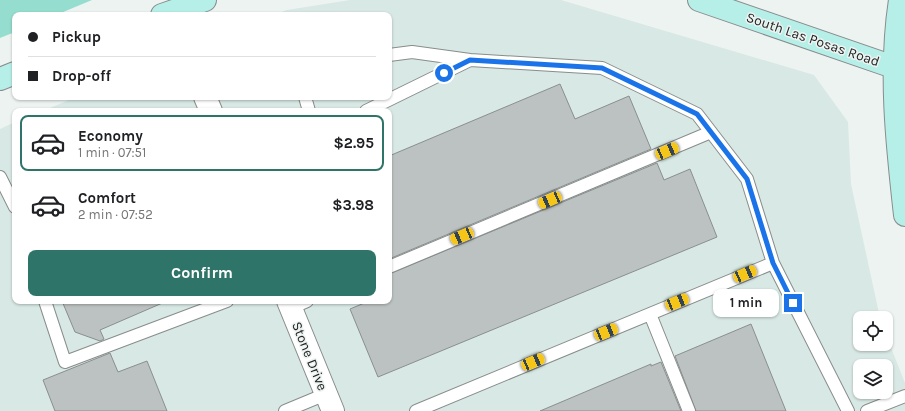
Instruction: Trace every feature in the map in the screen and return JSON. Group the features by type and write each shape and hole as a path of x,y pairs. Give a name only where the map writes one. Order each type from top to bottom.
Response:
{"main road":[{"path":"173,12 205,0"},
{"name":"South Las Posas Road","path":"699,0 900,69"},
{"path":"900,0 900,69 896,125 905,215"},
{"path":"0,79 12,74"}],"street":[{"name":"Stone Drive","path":"295,304 330,403"}],"lane":[{"path":"392,55 412,52 470,60 602,68 697,114 747,179 773,263 848,411"},
{"path":"392,98 470,60"},
{"path":"372,108 388,100"},
{"path":"392,266 711,132"},
{"path":"0,177 12,202"},
{"path":"416,411 773,263"},
{"path":"46,304 65,362 219,304"},
{"path":"650,314 689,411"},
{"path":"867,411 905,396"},
{"path":"285,411 330,403"}],"shaded area":[{"path":"350,0 561,0 814,75 848,122 851,184 878,311 853,311 853,351 892,351 905,383 905,411 0,411 0,129 12,123 12,304 392,304 392,108 50,108 69,100 392,100 392,12 282,12"}],"green space":[{"path":"0,0 92,0 63,12 12,12 12,33 0,38"}],"building":[{"path":"560,84 575,119 629,96 651,149 392,258 392,155"},
{"path":"657,163 664,180 690,169 717,237 378,377 350,309 362,304 392,304 392,273"},
{"path":"63,304 160,304 100,330 104,339 100,341 75,332"},
{"path":"751,324 786,411 696,411 675,356"},
{"path":"110,353 118,372 147,361 167,411 55,411 43,380"},
{"path":"661,362 681,411 540,411 651,364 651,366"}],"route":[{"path":"444,73 470,60 602,68 697,114 747,179 773,263 793,303"}]}
